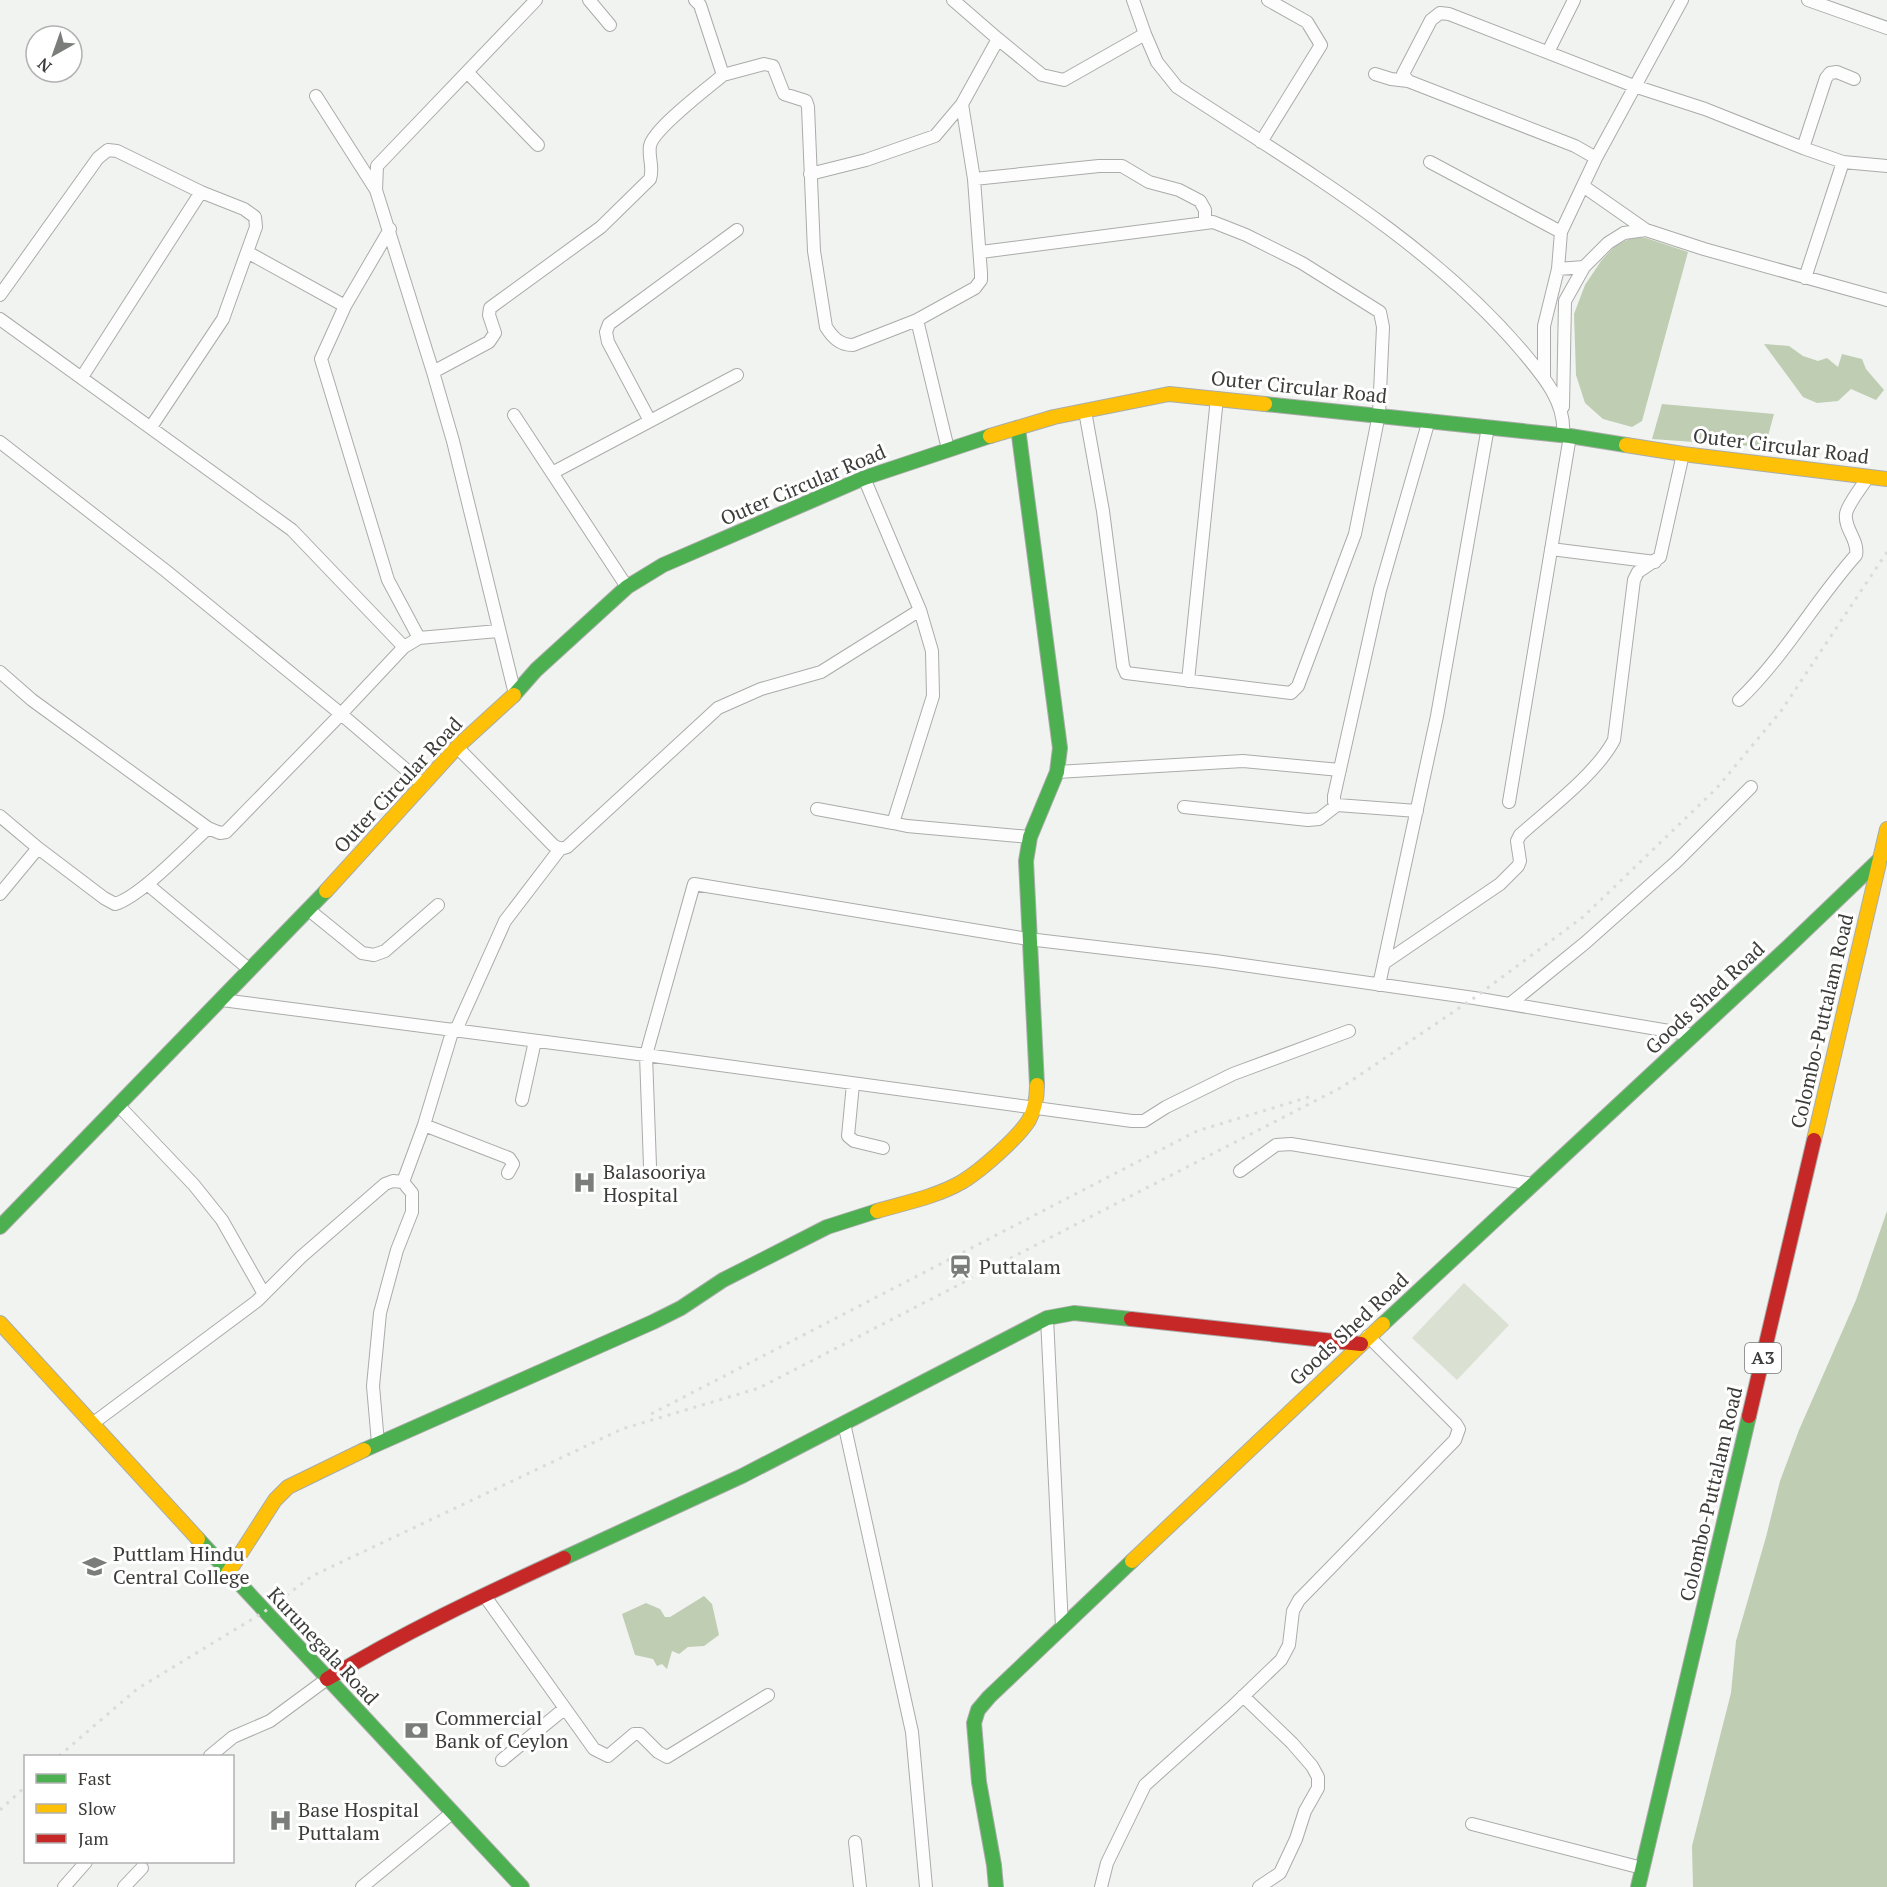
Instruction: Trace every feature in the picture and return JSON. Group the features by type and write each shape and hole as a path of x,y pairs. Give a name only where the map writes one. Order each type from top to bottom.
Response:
{"main road":[{"name":"Outer Circular Road","path":"0,1227 309,910 457,747 515,694 536,670 627,587 663,565 864,478 948,449 1054,417 1169,394 1566,433 1683,454 1887,479"},
{"path":"228,1573 275,1500 288,1487 378,1443 653,1322 681,1308 723,1280 827,1227 942,1191 962,1182 1003,1149 1028,1122 1035,1107 1037,1095 1026,861 1030,837 1057,772 1060,748 1018,428"},
{"name":"Colombo-Puttalam Road","path":"1638,1887 1887,829"},
{"name":"Goods Shed Road","path":"996,1887 979,1782 974,1723 978,1710 989,1696 1365,1340 1881,858"},
{"path":"327,1679 368,1654 484,1595 742,1476 1047,1318 1074,1313 1365,1340"},
{"name":"Kurunegala Road","path":"0,1323 228,1573 522,1887"}],"street":[{"path":"376,190 377,166 536,0"},
{"path":"589,0 610,25"},
{"path":"953,0 1042,75 1064,80 1145,34"},
{"path":"1133,0 1157,62 1177,87 1354,203 1429,260 1470,296 1501,327 1544,377 1557,399 1566,433"},
{"path":"1261,142 1321,45 1307,22 1268,0"},
{"path":"1548,52 1574,0"},
{"path":"1544,377 1545,326 1558,269 1561,232 1596,158 1682,0"},
{"path":"1808,0 1887,28"},
{"path":"700,2 723,75"},
{"path":"1408,81 1403,74 1431,20 1440,13 1449,14 1634,86 1706,109 1803,148 1844,162 1887,166"},
{"path":"810,174 866,160 935,136 962,104 998,39"},
{"path":"433,372 489,342 495,333 489,315 490,308 601,227 650,179 652,173 650,146 658,132 723,75 764,64 773,66 784,94 806,101 808,107 814,251 826,327 831,336 845,345 854,345 917,320 975,288 981,280 981,252 974,179 962,104"},
{"path":"467,72 538,145"},
{"path":"1803,148 1826,78 1830,73 1837,72 1854,79"},
{"path":"1375,74 1408,81 1575,146 1596,158"},
{"path":"316,96 376,190 390,229 453,441 515,694"},
{"path":"0,295 98,158 108,150 117,152 255,217 256,227 223,319 151,427"},
{"path":"1430,162 1561,232"},
{"path":"1805,278 1844,162"},
{"path":"974,179 1100,166 1122,166 1149,182 1179,190 1200,201 1205,210 1205,223"},
{"path":"1583,186 1646,230 1704,249 1887,300"},
{"path":"82,377 201,192"},
{"path":"981,252 1213,222 1246,235 1302,263 1380,312 1383,327 1378,414 1355,534 1295,690 1291,693 1126,673 1123,666 1103,511 1085,411"},
{"path":"390,229 345,306 321,359 388,580 419,638"},
{"path":"650,421 608,342 606,332 609,324 737,230"},
{"path":"1509,802 1551,549 1566,433 1562,378 1565,301 1584,267 1608,243 1624,233 1646,230"},
{"path":"248,252 345,306"},
{"path":"1558,269 1584,267"},
{"path":"0,319 292,530 404,647"},
{"path":"917,320 948,449"},
{"path":"552,473 737,375"},
{"path":"1188,681 1217,398"},
{"path":"513,415 627,587"},
{"path":"1338,806 1334,802 1334,796 1380,590 1429,420"},
{"path":"1379,985 1437,716 1488,426"},
{"path":"0,442 166,571 424,785"},
{"path":"1384,963 1500,884 1517,868 1520,861 1517,841 1520,835 1587,774 1610,749 1614,740 1634,580 1638,572 1660,557 1664,547 1683,454"},
{"path":"1739,700 1770,667 1816,604 1857,555 1858,547 1847,523 1846,513 1868,477"},
{"path":"864,478 921,610 932,651 933,696 893,823"},
{"path":"1551,549 1655,562"},
{"path":"403,1182 424,1125 454,1029 505,921 560,849 567,847 718,708 761,690 821,672 921,610"},
{"path":"0,672 32,700 208,828 220,833 226,832 404,647 419,638 498,630"},
{"path":"457,747 553,845 560,849"},
{"path":"1057,772 1243,761 1340,770"},
{"path":"1510,1004 1585,943 1676,862 1751,787"},
{"path":"1184,807 1308,820 1319,819 1338,806 1417,811"},
{"path":"817,809 907,826 1030,837"},
{"path":"0,816 38,848 115,904 126,900 147,884 208,828"},
{"path":"0,894 38,848"},
{"path":"147,884 250,970"},
{"path":"650,1166 646,1055 694,884 1028,939 1215,961 1510,1004 1693,1035"},
{"path":"309,910 362,953 374,955 385,951 438,906"},
{"path":"222,1000 1144,1121 1166,1107 1233,1074 1349,1031"},
{"path":"522,1100 535,1041"},
{"path":"853,1084 848,1136 854,1141 883,1148"},
{"path":"119,1106 194,1185 222,1220 264,1294"},
{"path":"424,1125 509,1158 513,1164 508,1173"},
{"path":"1240,1171 1276,1145 1291,1144 1533,1184"},
{"path":"92,1424 264,1294 301,1257 385,1184 393,1181 403,1182 412,1193 412,1212 397,1250 380,1313 373,1386 378,1443"},
{"path":"1047,1318 1062,1627"},
{"path":"1101,1887 1107,1863 1145,1785 1281,1659 1289,1645 1293,1611 1299,1600 1458,1435 1459,1429 1456,1425 1365,1340"},
{"path":"844,1423 912,1732 926,1887"},
{"path":"484,1595 564,1709 594,1749 604,1755 608,1756 634,1734 640,1734 658,1752 667,1756 768,1695"},
{"path":"211,1755 233,1737 270,1721 327,1679"},
{"path":"1243,1696 1292,1743 1312,1766 1318,1777 1318,1788 1305,1811 1296,1839 1280,1873 1259,1887"},
{"path":"502,1760 564,1709"},
{"path":"362,1887 453,1812"},
{"path":"1472,1824 1642,1868"},
{"path":"855,1842 860,1887"},
{"path":"64,1887 85,1863"},
{"path":"124,1887 141,1868"}],"shaded area":[{"path":"1633,237 1646,238 1688,252 1642,421 1632,427 1603,419 1585,403 1576,375 1574,314 1585,285 1601,261 1615,246"},
{"path":"1764,344 1789,346 1803,356 1818,361 1827,358 1838,367 1842,354 1862,359 1866,369 1884,390 1876,400 1851,389 1838,401 1817,403 1803,397"},
{"path":"1662,404 1774,414 1765,447 1652,439"},
{"path":"1887,1211 1887,1887 1693,1887 1692,1846 1731,1693 1736,1641 1780,1481 1799,1430 1856,1300"},
{"path":"1464,1283 1509,1325 1457,1380 1412,1338"},
{"path":"704,1596 712,1604 719,1635 704,1646 688,1647 679,1654 672,1651 667,1669 662,1664 657,1666 653,1659 635,1655 622,1614 646,1603 660,1609 665,1617 670,1617"}],"railway":[{"path":"60,1755 137,1689 264,1612 312,1576 622,1429 759,1388 1342,1087 1474,998 1583,917 1716,789 1781,711 1887,552"},
{"path":"651,1414 1197,1131 1309,1097"},
{"path":"0,1810 24,1788"}],"traffic: fast":[{"path":"1265,404 1570,436 1626,445"},
{"path":"1018,428 1060,748 1057,772 1030,837 1026,861 1037,1085"},
{"path":"514,695 536,670 627,587 663,565 864,478 990,436"},
{"path":"1383,1324 1881,858"},
{"path":"0,1227 326,891"},
{"path":"364,1450 653,1322 681,1308 723,1280 827,1227 877,1211"},
{"path":"564,1558 742,1476 1047,1318 1074,1313 1131,1319"},
{"path":"1638,1887 1749,1416"},
{"path":"198,1539 522,1887"},
{"path":"996,1887 979,1782 974,1723 978,1710 1132,1561"}],"traffic: slow":[{"path":"990,436 1054,417 1169,394 1265,404"},
{"path":"1626,445 1887,479"},
{"path":"326,891 457,747 514,695"},
{"path":"1814,1140 1887,829"},
{"path":"877,1211 940,1192 960,1183 977,1171 1007,1145 1029,1120 1033,1112 1037,1085"},
{"path":"0,1323 198,1539"},
{"path":"1132,1561 1383,1324"},
{"path":"228,1573 275,1500 288,1487 364,1450"}],"traffic: jam":[{"path":"1749,1416 1814,1140"},
{"path":"1131,1319 1361,1344"},
{"path":"327,1679 444,1615 564,1558"}],"place":[{"name":"Balasooriya Hospital","path":"585,1183"},
{"name":"Puttalam","path":"961,1267"},
{"name":"Puttlam Hindu Central College","path":"95,1566"},
{"name":"Commercial Bank of Ceylon","path":"417,1730"},
{"name":"Base Hospital Puttalam","path":"280,1821"}]}
